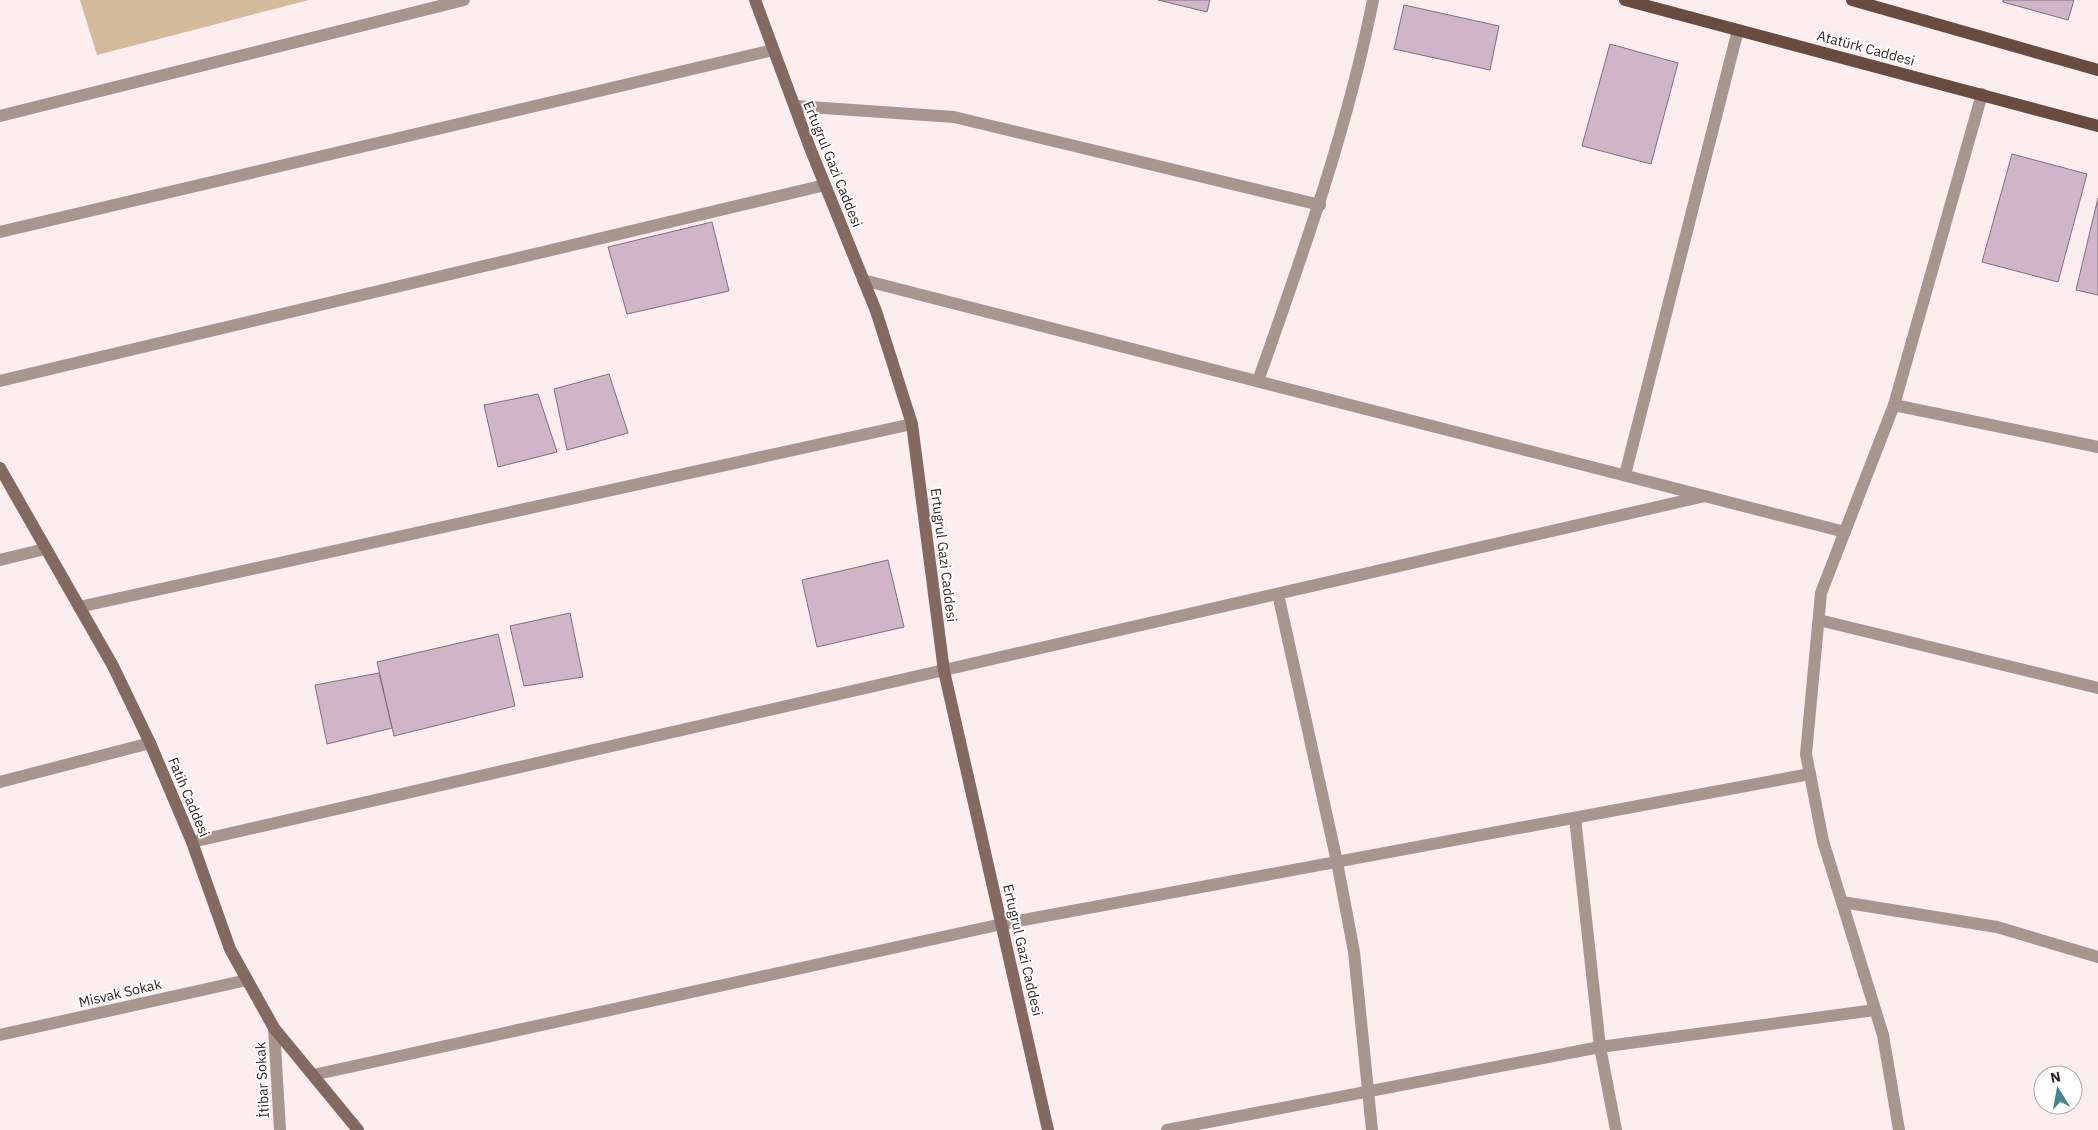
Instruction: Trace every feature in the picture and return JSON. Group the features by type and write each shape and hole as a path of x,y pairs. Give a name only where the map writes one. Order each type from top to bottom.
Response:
{"main road":[{"name":"Atatürk Caddesi","path":"1625,0 2098,126"},
{"path":"1852,0 1884,4 2098,70"}],"street":[{"path":"0,116 464,0"},
{"name":"Ertugrul Gazi Caddesi","path":"755,0 794,106 864,280 912,424 944,671 1048,1130"},
{"path":"1258,381 1320,204 1364,43 1373,0"},
{"path":"1625,476 1738,30"},
{"path":"0,232 773,50"},
{"path":"1899,1130 1883,1035 1823,842 1806,754 1821,593 1894,405 1982,94"},
{"path":"794,106 954,116 1320,204"},
{"path":"0,380 825,185"},
{"path":"864,280 1845,532"},
{"path":"1894,405 2098,446"},
{"path":"79,607 912,424"},
{"name":"Fatih Caddesi","path":"0,468 113,666 150,743 192,842 230,949 274,1028 358,1130"},
{"path":"192,842 1705,496"},
{"path":"0,560 46,548"},
{"path":"1278,594 1337,862 1354,952 1372,1130"},
{"path":"1819,620 2098,688"},
{"path":"0,782 150,743"},
{"path":"313,1075 1002,924 1810,774"},
{"path":"1575,818 1600,1047 1616,1130"},
{"path":"1842,902 1997,927 2098,957"},
{"name":"Misvak Sokak","path":"0,1036 247,980"},
{"path":"1167,1130 1600,1047 1875,1010"},
{"name":"İtibar Sokak","path":"274,1028 280,1130"}],"shaded area":[{"path":"80,0 309,0 97,55"}],"building":[{"path":"1158,0 1210,0 1207,12"},
{"path":"2003,0 2074,0 2068,20 2003,2"},
{"path":"1404,5 1499,26 1490,70 1394,49"},
{"path":"1610,44 1678,63 1651,164 1582,146"},
{"path":"2012,154 2087,174 2058,282 1982,262"},
{"path":"2098,198 2098,295 2076,290"},
{"path":"712,222 729,291 627,314 608,247"},
{"path":"609,374 628,433 567,450 554,389"},
{"path":"538,394 557,452 498,467 484,405"},
{"path":"888,560 904,627 817,647 802,580"},
{"path":"570,613 583,677 524,686 510,626"},
{"path":"498,634 515,706 394,736 377,662"},
{"path":"379,673 392,728 327,744 315,685"}]}
